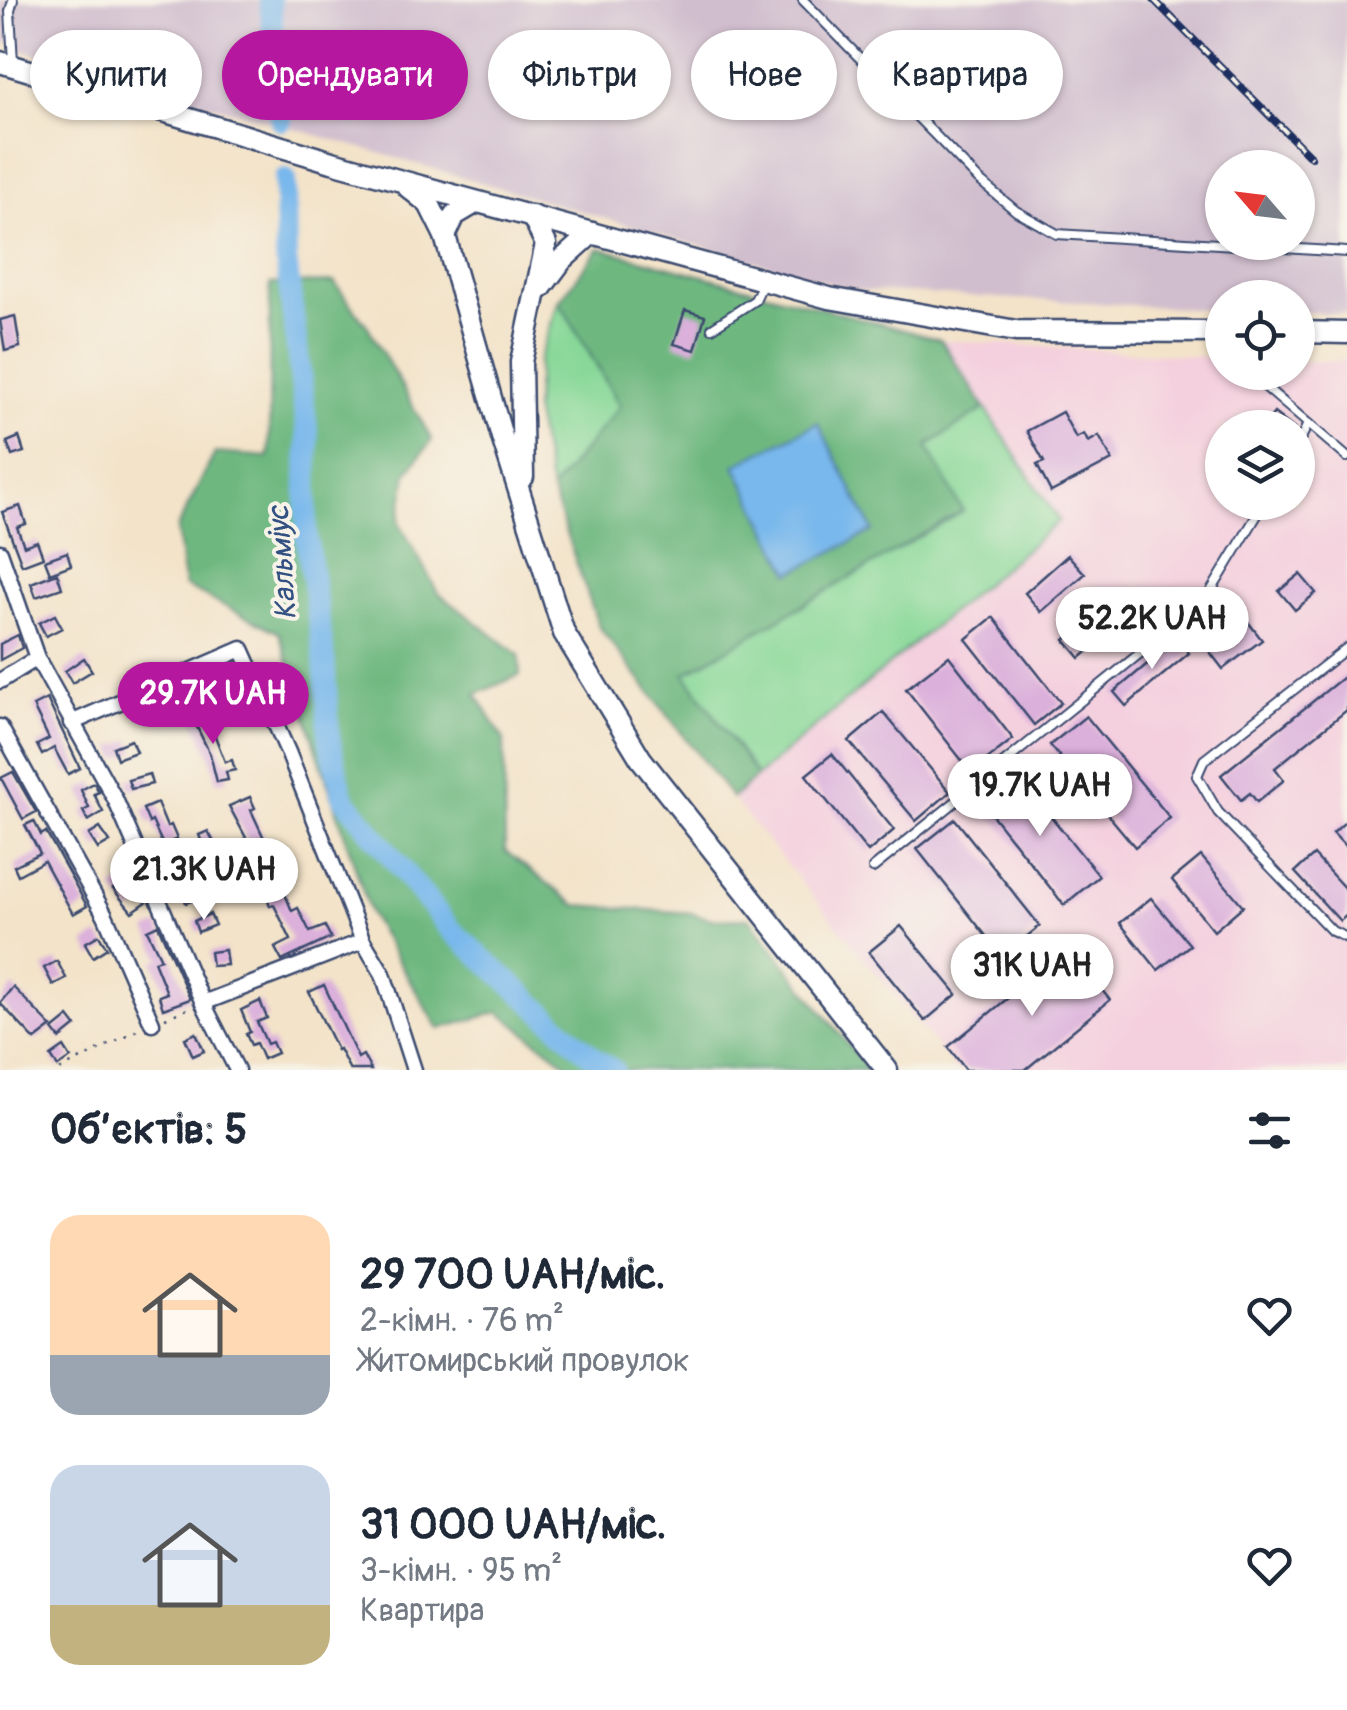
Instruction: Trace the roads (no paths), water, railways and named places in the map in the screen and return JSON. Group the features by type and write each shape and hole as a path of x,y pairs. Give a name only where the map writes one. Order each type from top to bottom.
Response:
{"street":[{"path":"7,64 398,180 828,298 1016,331 1205,332"},
{"path":"398,180 429,204 445,236 564,633 641,759 887,1070"},
{"path":"445,236 455,215 477,202"},
{"path":"523,500 521,362 546,244 532,216"},
{"path":"537,294 562,260 592,233"},
{"path":"1315,332 1347,333"},
{"path":"0,552 37,658 115,799 202,1003 238,1070"},
{"path":"71,723 242,648 363,940 383,974 414,1070"},
{"path":"0,681 37,658"},
{"path":"0,727 104,915 152,1023"},
{"path":"202,1003 363,940"}],"lane":[{"path":"7,64 12,0"},
{"path":"804,0 980,180 1016,211 1057,234 1347,252"},
{"path":"712,328 755,300 765,280"},
{"path":"1269,390 1292,410"},
{"path":"1315,430 1347,457"},
{"path":"874,868 1205,600 1254,520"},
{"path":"1347,648 1204,760 1197,776 1218,812 1332,931 1347,938"}],"water":[{"path":"818,423 873,531 790,573 735,465"}],"waterway":[{"name":"Кальміус","path":"270,0 273,30"},
{"name":"Кальміус","path":"285,179 286,258 308,439 306,535 324,657 329,738 343,797 450,929 594,1058 613,1070"}],"railway":[{"path":"1154,0 1304,150"}]}
